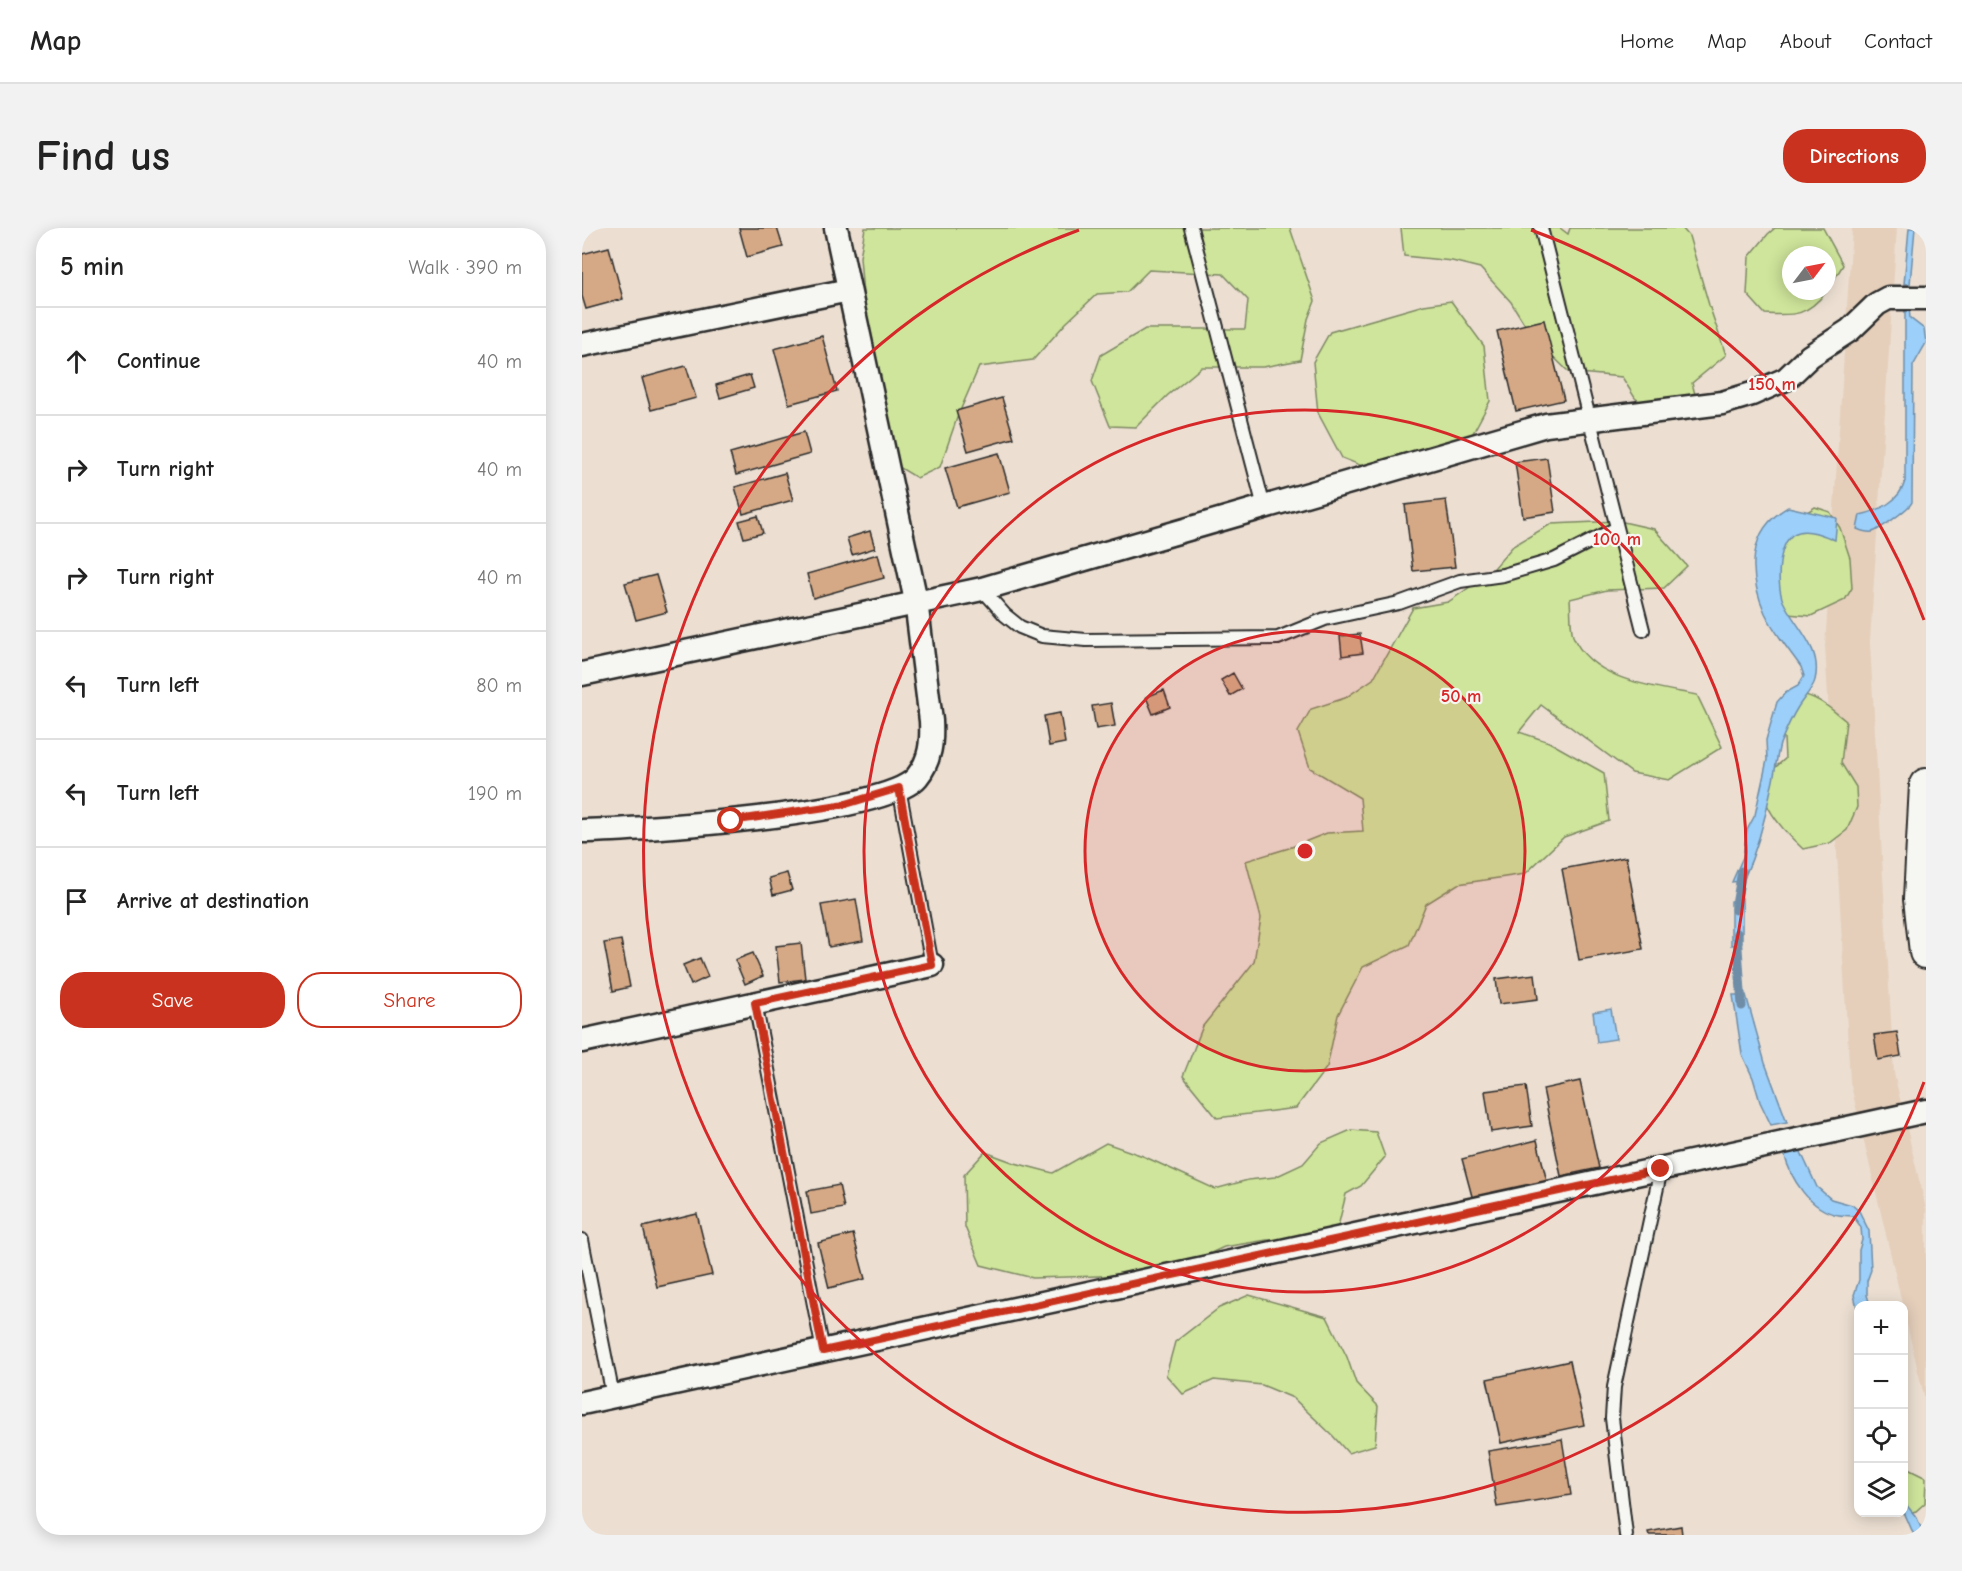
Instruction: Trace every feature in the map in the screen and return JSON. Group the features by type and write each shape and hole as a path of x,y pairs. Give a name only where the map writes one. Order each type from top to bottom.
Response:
{"main road":[{"path":"1926,784 1920,899 1926,952"}],"street":[{"path":"582,831 731,821 846,804 899,788 917,778 929,756 932,739 916,601 836,228"},
{"path":"582,345 849,290"},
{"path":"582,674 982,588 1546,425 1722,403 1752,394 1785,379 1810,356 1850,330 1877,304 1888,298 1926,298"},
{"path":"582,1041 932,965"},
{"path":"582,1403 1926,1111"}],"lane":[{"path":"1191,228 1264,507"},
{"path":"1541,228 1643,630"},
{"path":"982,588 1005,615 1020,627 1042,636 1086,640 1278,638 1324,619 1399,603 1460,581 1503,575 1554,560 1617,528"},
{"path":"899,788 932,965"},
{"path":"755,1003 823,1351"},
{"path":"1626,1535 1612,1418 1614,1387 1661,1169"},
{"path":"582,1240 613,1396"}],"shaded area":[{"path":"1852,228 1897,228 1870,642 1894,1073 1926,1209 1926,1405 1908,1328 1908,1301 1902,1301 1850,1082 1825,646"}],"green space":[{"path":"865,228 1290,228 1315,301 1308,319 1300,360 1263,367 1202,367 1168,395 1136,427 1110,426 1092,381 1101,355 1145,329 1245,329 1248,300 1223,274 1149,270 1127,292 1097,294 1066,323 1033,360 979,367 957,418 940,467 917,478 894,464 865,319 860,257"},
{"path":"1401,228 1560,228 1568,234 1570,228 1682,228 1689,236 1726,355 1692,383 1700,413 1660,416 1635,398 1622,377 1569,372 1532,336 1511,302 1480,268 1452,261 1404,256"},
{"path":"1775,228 1823,228 1833,246 1782,246 1782,300 1819,300 1807,310 1785,315 1765,314 1747,294 1749,257"},
{"path":"1836,252 1843,265 1836,276"},
{"path":"1451,301 1484,346 1490,401 1465,448 1385,475 1342,458 1318,413 1313,362 1330,332 1424,305"},
{"path":"1815,507 1830,512 1840,528 1850,558 1852,588 1845,600 1811,616 1787,614 1771,596 1779,529"},
{"path":"1619,521 1654,529 1687,566 1664,588 1607,590 1570,599 1573,636 1582,651 1594,663 1609,672 1644,685 1697,695 1722,747 1669,780 1632,773 1541,705 1519,732 1549,742 1604,773 1609,821 1564,837 1525,874 1458,884 1426,904 1409,945 1363,967 1338,1015 1327,1067 1296,1108 1217,1118 1183,1076 1203,1026 1254,962 1261,918 1246,861 1327,833 1363,831 1360,798 1310,768 1298,732 1311,709 1345,698 1373,679 1413,608 1448,602 1489,574 1513,546 1551,524"},
{"path":"1798,694 1818,700 1846,721 1841,763 1856,787 1857,807 1847,830 1830,843 1803,849 1775,818 1765,799 1763,789 1767,777 1785,759 1784,738 1774,721"},
{"path":"1351,1130 1376,1132 1385,1157 1361,1186 1346,1194 1337,1231 1305,1240 1267,1240 1224,1247 1165,1274 1033,1278 981,1265 965,1227 964,1175 985,1152 1053,1173 1106,1143 1143,1156 1215,1189 1248,1180 1275,1177 1303,1164 1321,1143"},
{"path":"1249,1295 1327,1317 1347,1357 1356,1383 1378,1406 1375,1445 1348,1453 1293,1398 1262,1385 1214,1380 1183,1394 1166,1375 1175,1342 1219,1308"},
{"path":"1908,1469 1926,1478 1925,1503 1916,1511 1908,1513"}],"water":[{"path":"1909,228 1915,228 1910,284 1904,284"},
{"path":"1905,306 1909,307 1910,318 1924,329 1926,343 1913,366 1912,502 1887,524 1875,531 1867,532 1857,529 1860,515 1888,504 1899,494 1905,481"},
{"path":"1788,507 1837,518 1835,540 1813,532 1799,532 1786,542 1780,562 1779,584 1783,601 1812,648 1816,668 1815,680 1793,716 1780,744 1763,825 1748,870 1743,881 1732,882 1743,857 1747,830 1755,815 1767,760 1766,740 1777,702 1785,693 1798,686 1804,676 1801,667 1765,613 1759,598 1754,568 1758,540 1775,517"},
{"path":"1742,898 1742,943 1731,945 1731,901"},
{"path":"1733,995 1746,995 1765,1063 1787,1122 1771,1125 1760,1102 1753,1078 1742,1054"},
{"path":"1611,1009 1616,1039 1597,1042 1593,1012"},
{"path":"1800,1150 1817,1187 1831,1199 1852,1205 1859,1211 1869,1231 1871,1270 1867,1281 1869,1301 1855,1301 1854,1295 1859,1280 1861,1227 1853,1216 1829,1212 1810,1200 1796,1183 1784,1153"},
{"path":"1908,1507 1917,1518 1924,1535 1914,1535 1906,1517"}],"building":[{"path":"739,228 777,228 783,247 747,257"},
{"path":"609,247 623,299 586,309 582,296 582,254"},
{"path":"1544,320 1564,400 1516,411 1497,331"},
{"path":"822,336 837,391 789,404 774,349"},
{"path":"686,366 696,398 651,410 642,378"},
{"path":"750,375 754,388 720,398 716,385"},
{"path":"1002,398 1014,438 968,451 956,411"},
{"path":"804,432 810,454 736,475 730,453"},
{"path":"999,453 1010,492 957,507 945,468"},
{"path":"1547,458 1555,512 1523,517 1515,462"},
{"path":"785,473 793,500 743,514 735,487"},
{"path":"1446,500 1455,567 1413,571 1405,505"},
{"path":"758,516 763,533 744,538 739,521"},
{"path":"870,531 875,548 852,555 847,538"},
{"path":"878,554 884,578 813,598 807,574"},
{"path":"656,575 667,612 636,620 625,583"},
{"path":"1360,634 1363,653 1342,656 1340,636"},
{"path":"1233,673 1242,689 1230,696 1221,680"},
{"path":"1164,690 1170,707 1153,714 1146,697"},
{"path":"1111,703 1115,726 1096,729 1092,706"},
{"path":"1060,713 1065,743 1049,746 1044,716"},
{"path":"1626,857 1643,949 1579,960 1562,869"},
{"path":"787,873 792,890 773,895 769,878"},
{"path":"856,899 863,941 829,947 821,905"},
{"path":"621,940 630,987 613,991 604,943"},
{"path":"801,943 805,979 780,982 776,946"},
{"path":"753,953 763,976 745,984 735,960"},
{"path":"700,958 708,977 691,985 683,965"},
{"path":"1535,974 1538,999 1499,1004 1496,979"},
{"path":"1897,1032 1901,1056 1878,1060 1874,1035"},
{"path":"1580,1081 1599,1168 1561,1176 1543,1089"},
{"path":"1526,1086 1532,1126 1491,1132 1485,1091"},
{"path":"1537,1140 1547,1182 1473,1200 1462,1159"},
{"path":"839,1185 844,1208 811,1214 807,1191"},
{"path":"697,1214 712,1275 657,1287 643,1227"},
{"path":"853,1234 865,1279 829,1288 818,1243"},
{"path":"1570,1361 1584,1425 1501,1443 1487,1379"},
{"path":"1562,1439 1571,1495 1497,1507 1488,1451"},
{"path":"1681,1526 1682,1535 1649,1535 1648,1532"}],"waterway":[{"path":"1735,910 1742,871"},
{"path":"1737,933 1742,1006"}],"route":[{"path":"731,821 846,804 899,788 932,965 755,1003 823,1351 1661,1169"}]}
